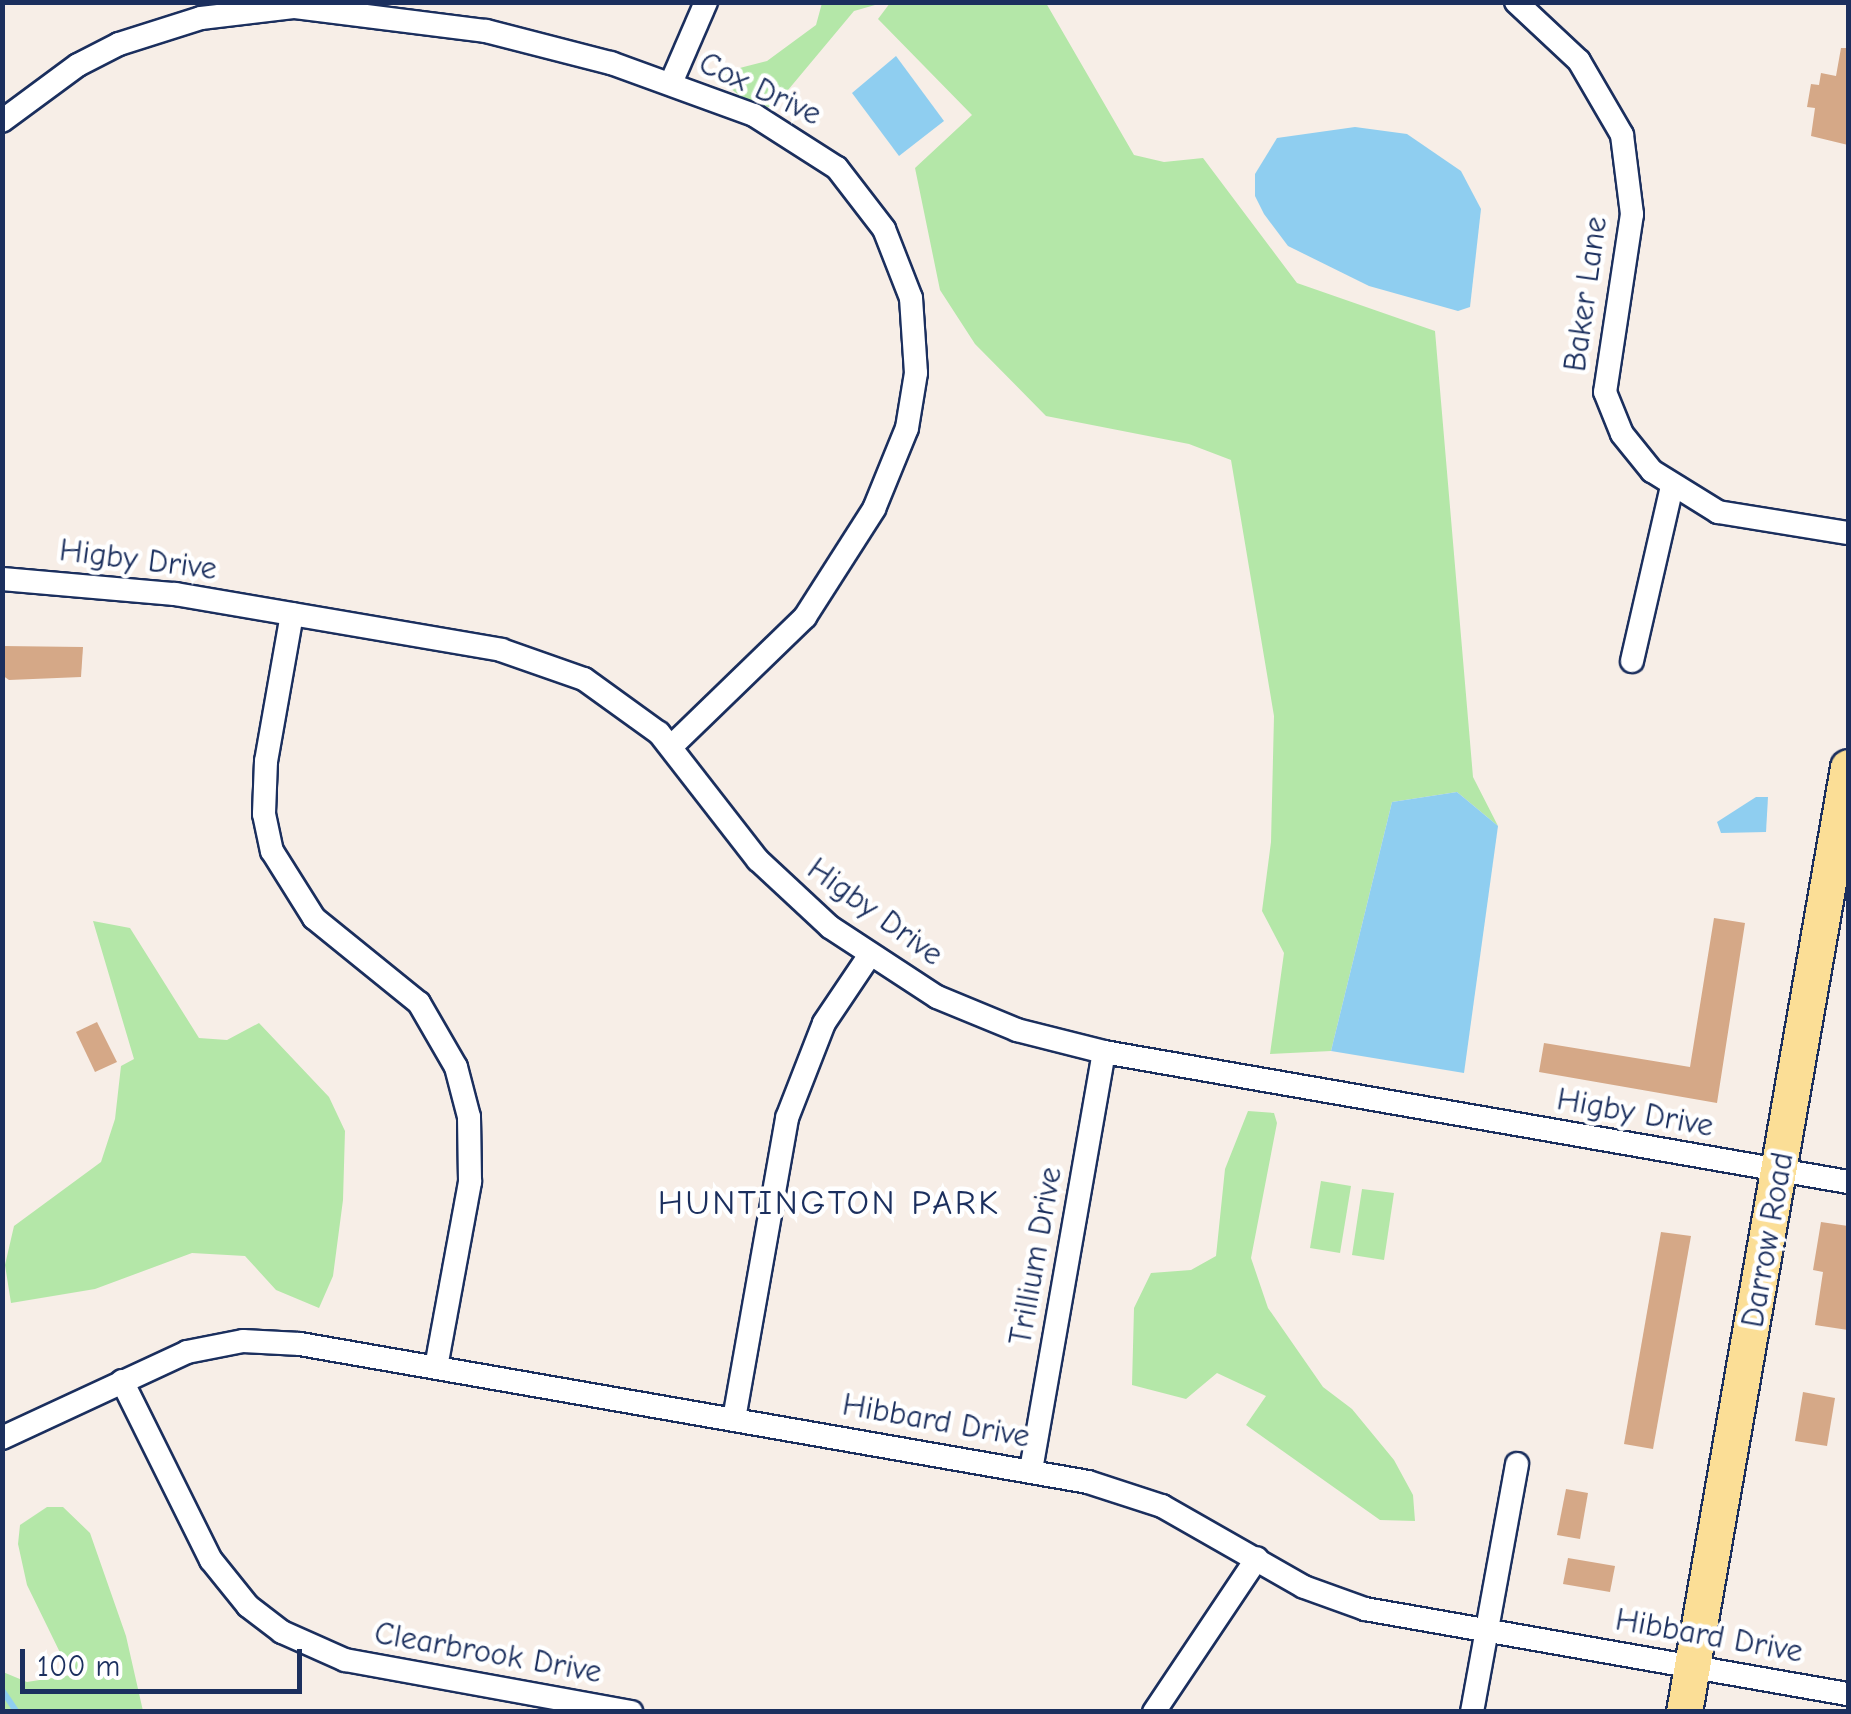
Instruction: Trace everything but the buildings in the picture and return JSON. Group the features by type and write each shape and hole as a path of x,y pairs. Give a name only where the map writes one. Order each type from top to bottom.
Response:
{"main road":[{"name":"Darrow Road","path":"1684,1712 1848,768"}],"street":[{"path":"671,83 706,2"},
{"name":"Baker Lane","path":"1516,2 1579,60 1622,136 1632,214 1605,392 1636,454 1672,486 1718,512 1848,534"},
{"name":"Cox Drive","path":"2,121 78,65 199,10 296,7 442,13 671,83 767,122 837,168 884,229 901,264 916,335 907,428 858,537 771,655 672,746"},
{"path":"1632,661 1672,486"},
{"name":"Higby Drive","path":"2,579 134,588 546,662 614,697 672,746 758,860 869,956 987,1019 1104,1052 1848,1182"},
{"path":"292,614 266,761 263,798 272,851 314,918 419,1004 456,1067 469,1117 470,1182 436,1367"},
{"path":"734,1419 787,1118 824,1024 869,956"},
{"name":"Trillium Drive","path":"1032,1470 1104,1052"},
{"name":"Hibbard Drive","path":"2,1438 187,1352 243,1341 300,1344 1032,1470 1145,1498 1304,1587 1365,1609 1848,1694"},
{"name":"Clearbrook Drive","path":"122,1381 211,1560 248,1606 282,1632 363,1664 631,1712"},
{"path":"1472,1712 1517,1464"},
{"path":"1154,1712 1257,1558"}],"green space":[{"path":"822,3 882,3 854,11 773,108 749,103 730,88 724,72 767,61 816,25"},
{"path":"890,3 1046,3 1134,155 1164,162 1203,158 1297,283 1435,331 1473,777 1498,826 1457,792 1392,802 1331,1051 1270,1054 1284,953 1262,911 1271,842 1274,716 1231,460 1189,444 1046,416 975,344 940,290 915,168 972,115 878,19"},
{"path":"93,921 130,928 199,1038 227,1040 259,1023 329,1097 345,1131 343,1200 333,1276 319,1308 276,1290 245,1256 192,1253 95,1289 11,1303 5,1265 14,1226 101,1162 115,1119 121,1066 134,1059"},
{"path":"1248,1111 1274,1113 1277,1123 1251,1258 1268,1308 1323,1387 1352,1409 1394,1460 1413,1495 1415,1521 1380,1520 1246,1425 1266,1396 1217,1373 1186,1399 1132,1385 1134,1308 1151,1273 1191,1270 1216,1256 1225,1169"},
{"path":"1321,1181 1351,1186 1340,1253 1310,1248"},
{"path":"1362,1189 1394,1193 1384,1260 1352,1255"},
{"path":"47,1507 63,1507 90,1533 126,1636 143,1711 3,1711 3,1672 27,1682 71,1675 27,1585 18,1544 20,1525"}],"water":[{"path":"896,56 944,121 899,156 852,93"},
{"path":"1355,127 1407,134 1461,171 1481,209 1470,307 1458,311 1369,286 1288,246 1264,214 1255,196 1255,174 1277,138"},
{"path":"1457,792 1498,826 1464,1073 1331,1051 1392,802"},
{"path":"1756,797 1768,797 1766,832 1721,833 1717,822"}],"waterway":[{"path":"2,1690 17,1712"}],"district":[{"name":"HUNTINGTON PARK","path":"829,1203"}]}
